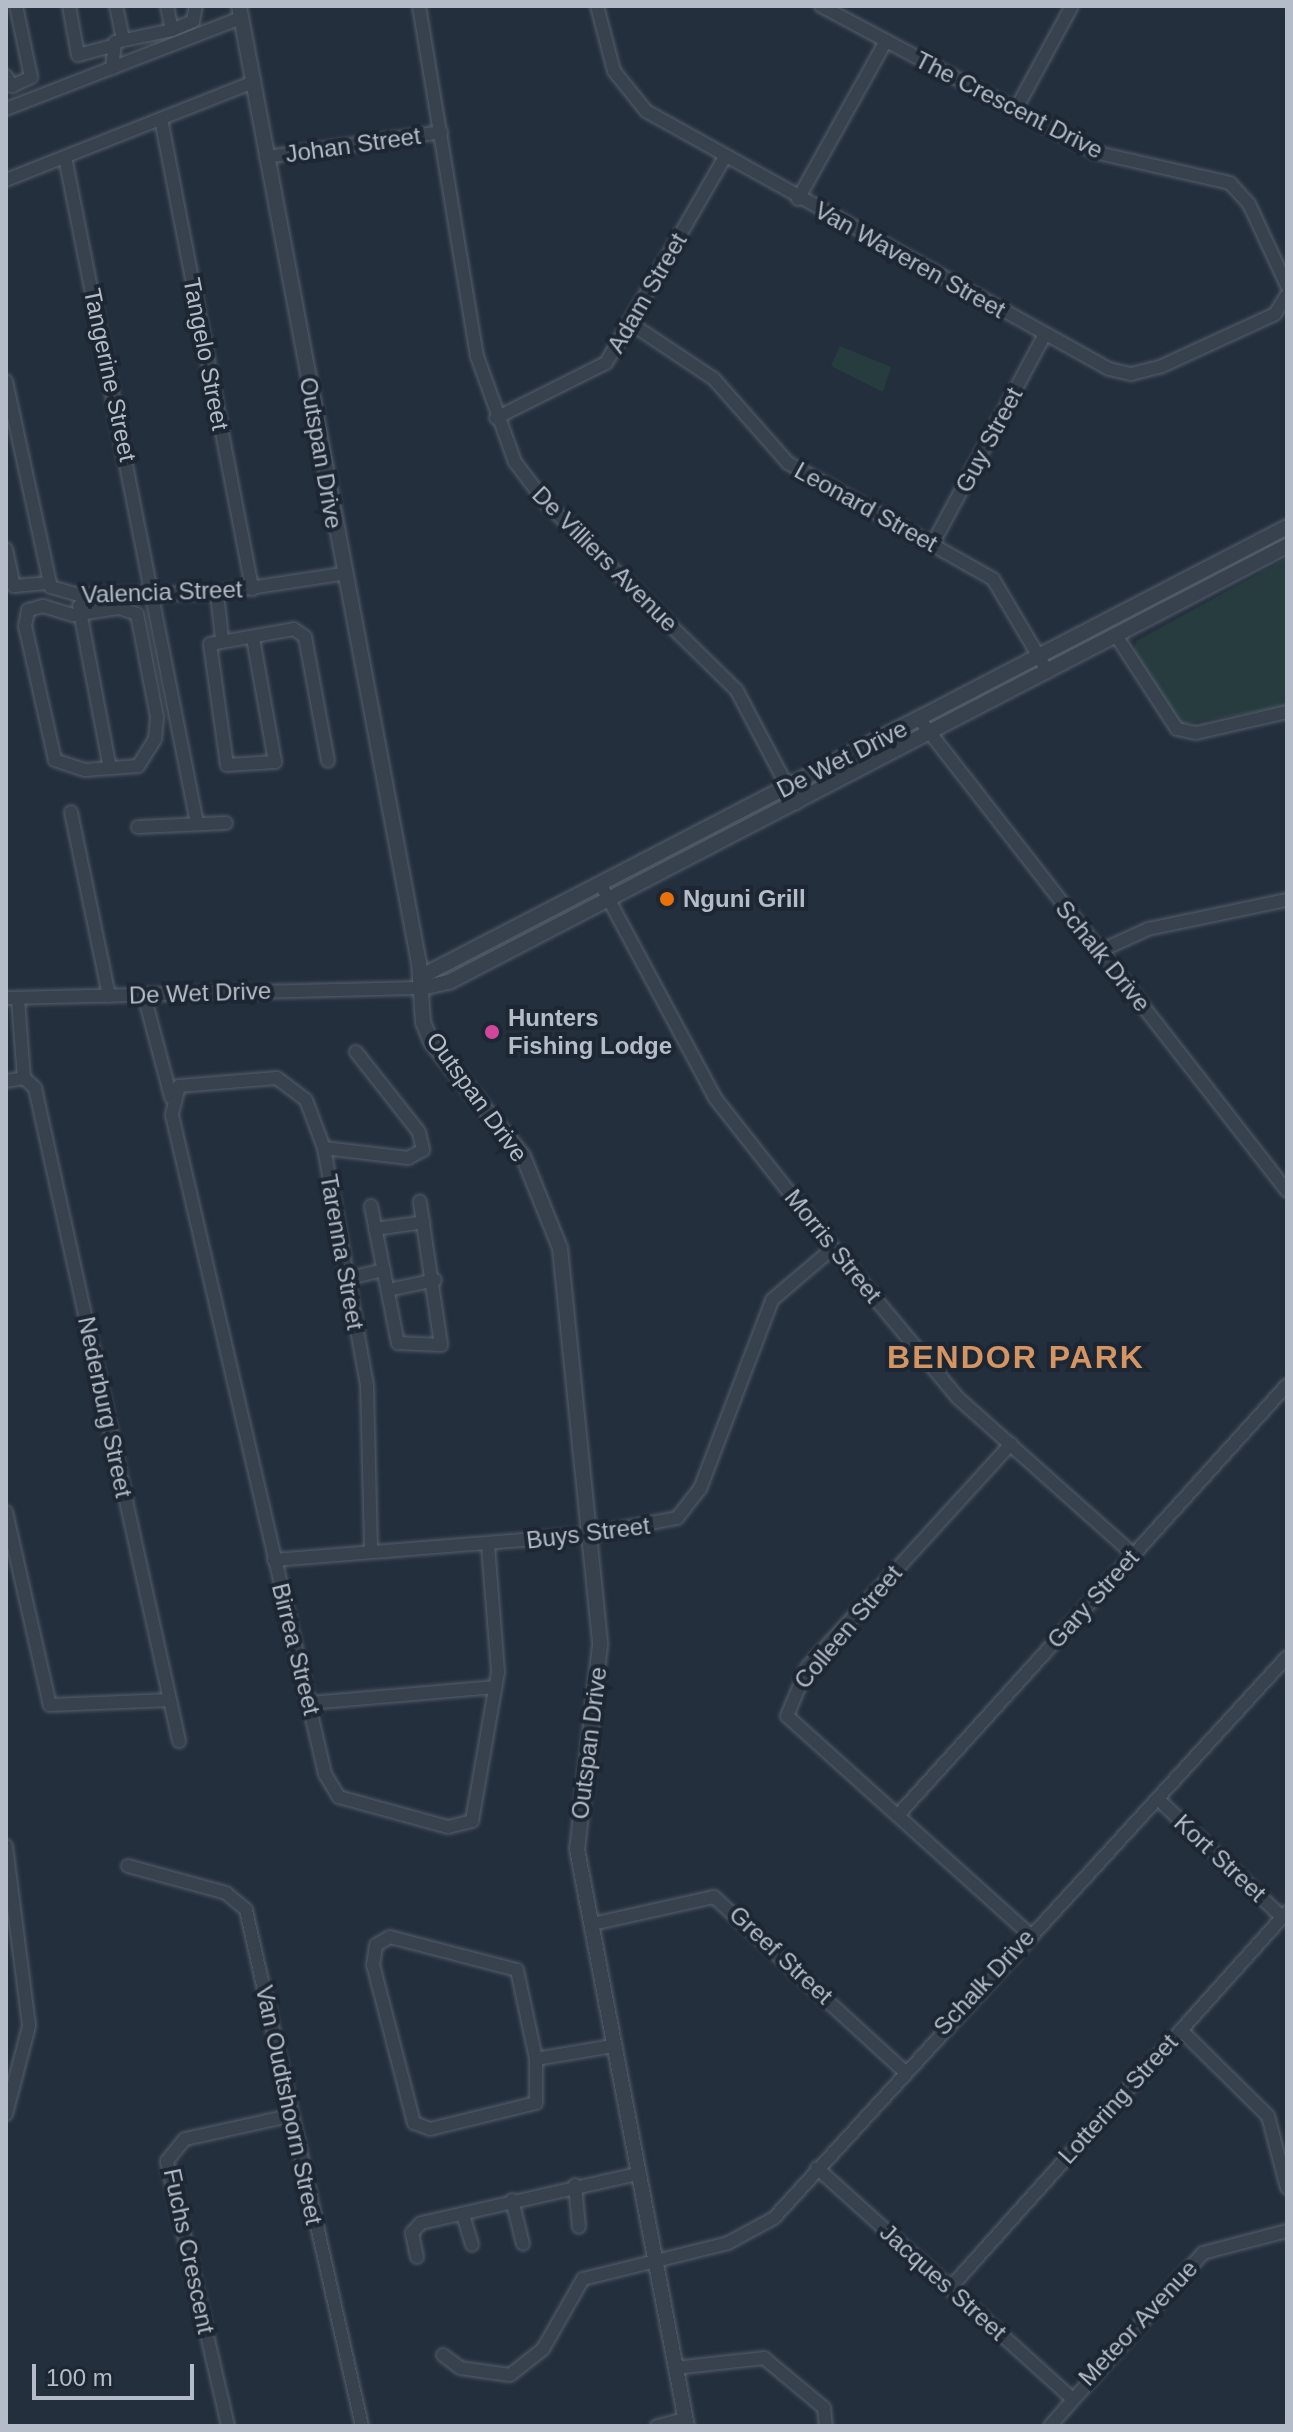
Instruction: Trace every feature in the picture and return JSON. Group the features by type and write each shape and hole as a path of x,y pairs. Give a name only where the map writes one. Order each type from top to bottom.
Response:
{"street":[{"path":"16,6 31,73 17,86"},
{"path":"69,6 78,55 172,30 193,21 196,6"},
{"path":"112,68 117,43 116,6"},
{"path":"167,6 172,30"},
{"name":"De Villiers Avenue","path":"419,6 475,346 496,418 537,493 737,691 796,803"},
{"name":"Van Waveren Street","path":"597,6 630,99 798,199 1045,334 1131,374 1232,337 1287,298"},
{"name":"The Crescent Drive","path":"821,6 1102,154 1230,183 1249,204 1287,286"},
{"path":"1016,109 1072,6"},
{"path":"6,109 112,68 240,12"},
{"name":"Outspan Drive","path":"240,12 341,574 431,1042 523,1156 555,1229 600,1656 577,1849 686,2423"},
{"path":"798,199 886,41"},
{"path":"6,76 17,86 22,103"},
{"path":"6,180 254,82"},
{"name":"Tangelo Street","path":"161,119 252,589"},
{"name":"Johan Street","path":"266,157 441,132"},
{"name":"Tangerine Street","path":"65,157 155,593 197,823"},
{"name":"Adam Street","path":"496,418 595,373 630,323 725,157"},
{"name":"Leonard Street","path":"630,323 714,379 788,463 993,579 1048,672"},
{"name":"Guy Street","path":"932,545 1045,334"},
{"name":"Valencia Street","path":"6,381 47,583 79,595 217,593 341,574"},
{"name":"De Wet Drive","path":"421,982 787,786 920,720 1287,527"},
{"name":"De Wet Drive","path":"12,998 449,982 930,735 1287,546"},
{"path":"6,549 14,586 47,583"},
{"path":"217,593 222,639"},
{"path":"79,595 79,614 110,768"},
{"path":"31,607 79,614 119,608 137,614 156,704 155,739 141,763 85,770 55,760 26,635 31,607"},
{"path":"253,638 275,758 231,768 211,688 210,644 222,639 253,638 294,629 305,637 328,761"},
{"path":"1117,637 1177,729 1203,732 1287,712"},
{"name":"Schalk Drive","path":"920,720 1287,1191"},
{"path":"71,812 109,996"},
{"path":"138,827 226,823"},
{"name":"Morris Street","path":"601,885 715,1098 833,1248 958,1398 1133,1554"},
{"path":"1102,950 1148,929 1287,900"},
{"name":"Birrea Street","path":"144,995 172,1093 274,1560 325,1774 339,1797 460,1828 475,1814 495,1687 488,1544"},
{"name":"Nederburg Street","path":"12,998 24,1078 35,1088 179,1741"},
{"path":"324,1148 408,1158 423,1150 419,1132 356,1052"},
{"path":"6,1081 24,1078"},
{"name":"Tarenna Street","path":"172,1093 284,1080 306,1100 324,1148 345,1279 369,1397 371,1548"},
{"path":"371,1206 402,1347 441,1345 435,1280 420,1202"},
{"path":"375,1229 424,1222"},
{"name":"Buys Street","path":"274,1560 371,1548 488,1544 588,1535 666,1523 688,1509 760,1320 786,1283 833,1248"},
{"path":"345,1279 384,1270"},
{"path":"388,1290 435,1280"},
{"name":"Gary Street","path":"899,1814 1287,1385"},
{"name":"Colleen Street","path":"1011,1444 808,1666 789,1697 790,1723 899,1814 1028,1933"},
{"path":"6,1512 50,1705 170,1700"},
{"name":"Schalk Drive","path":"443,2355 460,2368 510,2375 543,2349 579,2282 631,2261 757,2232 1028,1933 1158,1799 1287,1657"},
{"path":"310,1703 495,1687"},
{"name":"Kort Street","path":"1158,1799 1285,1914"},
{"path":"6,1846 29,2026 6,2114"},
{"name":"Van Oudtshoorn Street","path":"128,1866 243,1903 289,2116 362,2426"},
{"name":"Greef Street","path":"592,1924 694,1897 725,1902 903,2070"},
{"name":"Lottering Street","path":"950,2288 1285,1914"},
{"path":"407,1937 517,1970 536,2059 536,2103 417,2126 373,1965 376,1945 407,1937"},
{"path":"1181,2030 1268,2116 1287,2188"},
{"path":"536,2059 613,2046"},
{"name":"Fuchs Crescent","path":"228,2426 167,2161 185,2139 289,2116"},
{"name":"Jacques Street","path":"817,2168 1070,2397"},
{"path":"417,2257 416,2227 512,2200 637,2174"},
{"path":"575,2185 579,2227"},
{"path":"512,2200 523,2244"},
{"path":"463,2215 472,2245"},
{"name":"Meteor Avenue","path":"1050,2426 1070,2397 1203,2253 1287,2231"},
{"path":"675,2368 764,2358 824,2408 826,2426"},
{"path":"659,2426 686,2423"}],"green space":[{"path":"840,346 891,367 883,392 831,366"},
{"path":"1287,558 1287,706 1179,725 1134,654 1136,641"}],"place":[{"name":"Nguni Grill","path":"667,899"},
{"name":"Hunters Fishing Lodge","path":"492,1032"}],"district":[{"name":"BENDOR PARK","path":"1016,1357"}]}
